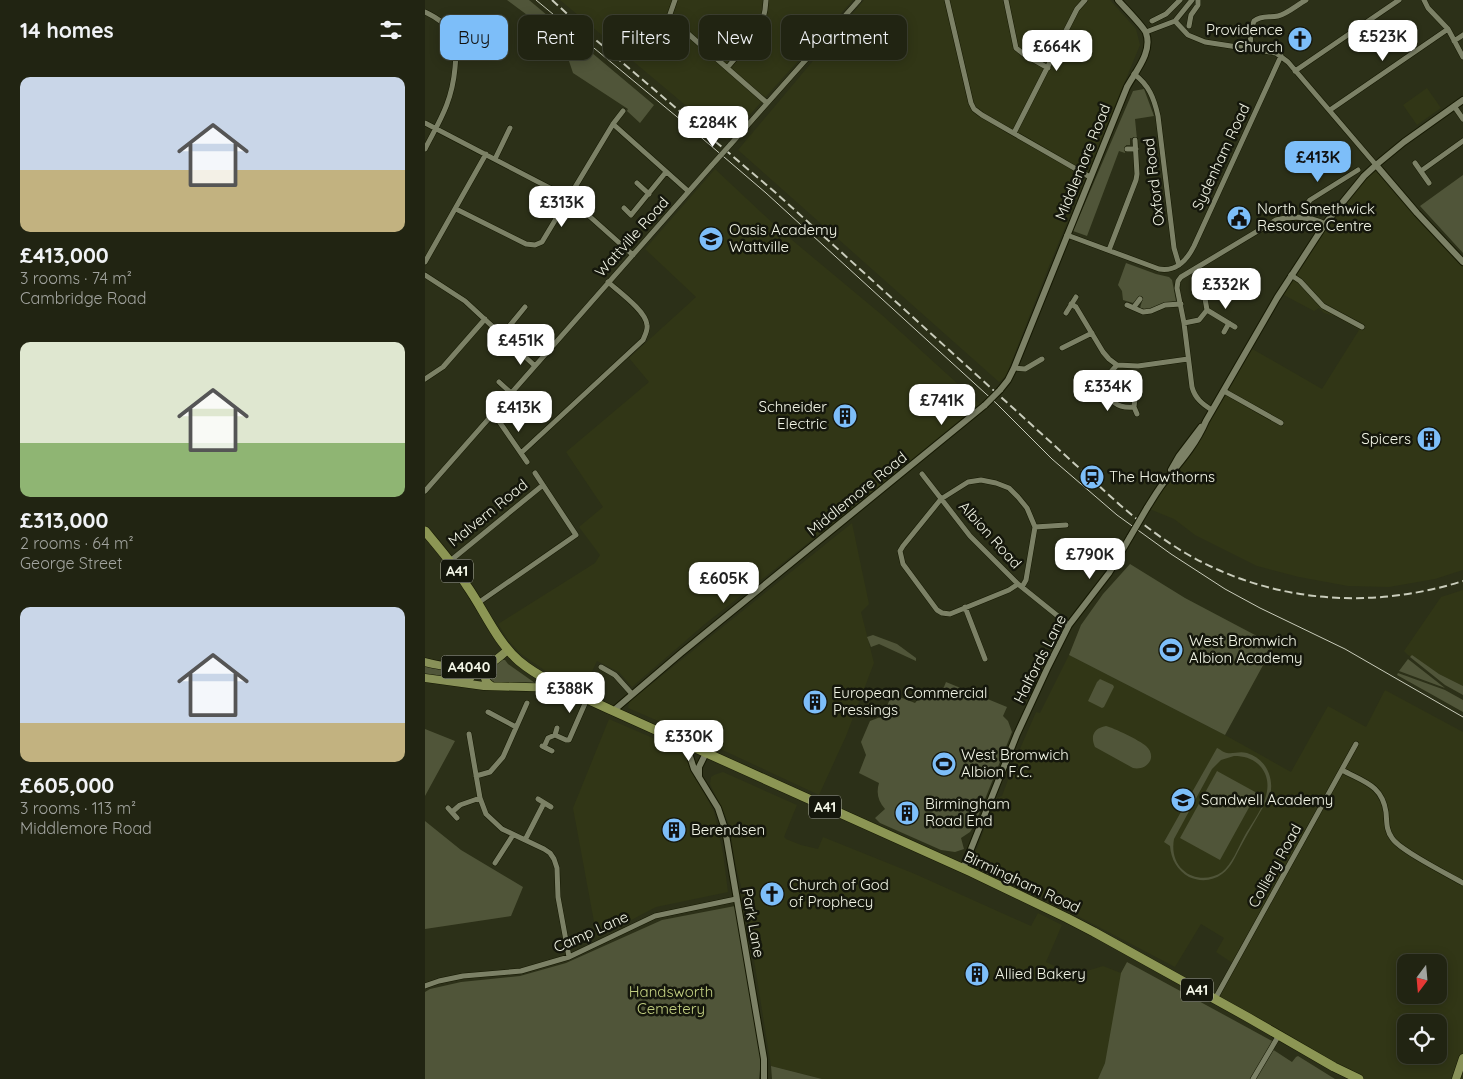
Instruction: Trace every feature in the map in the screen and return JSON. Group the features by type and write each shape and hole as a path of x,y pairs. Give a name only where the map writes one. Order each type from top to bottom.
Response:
{"highway":[{"name":"A41","path":"425,531 450,560 507,650 524,665 563,688 686,744"},
{"name":"Birmingham Road","path":"686,744 963,869 1094,932 1334,1067 1359,1079"},
{"name":"Birmingham Road","path":"1334,1067 1350,1079"}],"main road":[{"name":"A4040","path":"425,662 470,667 486,666 507,650"},
{"path":"486,666 483,671 485,680 487,684 492,686"},
{"path":"465,683 473,675 470,667"},
{"name":"A4040","path":"425,678 492,686 563,688"},
{"path":"1456,1079 1463,1058"}],"street":[{"path":"675,0 669,17 767,103"},
{"path":"727,68 761,28 766,0"},
{"name":"Wattville Road","path":"425,491 608,282 651,236 688,191 859,0"},
{"path":"947,0 974,109 1090,177"},
{"path":"1006,0 1016,48 1025,56 1048,68"},
{"path":"1014,133 1077,9 1085,0"},
{"path":"1118,0 1146,32 1175,22 1192,0"},
{"path":"1152,22 1166,14 1180,0"},
{"path":"1189,26 1191,16 1198,5 1198,0"},
{"path":"1250,49 1251,30 1254,21 1262,17 1278,16 1306,0"},
{"path":"1295,71 1399,0"},
{"path":"1424,0 1428,8 1448,29 1463,57"},
{"path":"425,12 435,16 440,21"},
{"path":"1175,22 1188,34 1200,40 1270,52 1281,56 1330,110 1417,214 1463,262"},
{"path":"1330,110 1448,29"},
{"name":"Middlemore Road","path":"613,711 985,405 1008,380 1127,87 1146,53 1146,32"},
{"path":"1453,41 1463,35"},
{"name":"Sydenham Road","path":"1179,265 1188,256 1193,246 1281,56"},
{"path":"425,148 450,98 456,60"},
{"name":"Oxford Road","path":"1134,74 1141,78 1147,86 1156,105 1174,248 1179,265"},
{"name":"Halfords Lane","path":"963,869 1024,717 1069,625 1109,572 1168,476 1193,446 1291,275 1325,224 1364,176 1404,142 1463,100"},
{"path":"1454,106 1463,119"},
{"path":"456,209 526,244 535,245 542,242 613,124 623,111"},
{"path":"425,123 569,198 633,255"},
{"path":"613,124 688,191"},
{"path":"495,159 510,128"},
{"path":"1109,250 1136,180 1135,140"},
{"path":"1421,171 1463,141"},
{"path":"1127,149 1136,149"},
{"path":"425,262 485,154"},
{"path":"1415,163 1429,183"},
{"path":"1302,217 1305,207 1310,200 1358,170"},
{"path":"624,208 631,216 667,172"},
{"path":"1345,178 1349,184"},
{"path":"637,183 649,194"},
{"path":"1212,410 1203,404 1194,394 1191,387 1184,323 1177,288 1181,276 1276,220 1288,216 1302,217 1325,224"},
{"path":"1302,217 1321,231"},
{"path":"1067,235 1159,269 1172,269 1179,265"},
{"path":"425,275 465,301 535,366"},
{"path":"1291,275 1300,281 1323,306 1362,327"},
{"path":"521,453 643,340 648,327 645,318 640,311 608,282"},
{"path":"1184,323 1199,320 1207,310 1204,293"},
{"path":"1066,312 1076,297"},
{"path":"1134,307 1141,300"},
{"path":"1071,304 1076,307 1103,352 1117,364 1138,366 1188,360"},
{"path":"1127,305 1143,312 1165,305 1181,304"},
{"path":"502,335 525,307"},
{"path":"1207,310 1235,327"},
{"path":"425,379 443,367 485,319"},
{"path":"1224,332 1229,323"},
{"path":"1062,348 1092,333"},
{"path":"1014,368 1025,369 1042,359"},
{"path":"1091,389 1101,384 1117,364"},
{"path":"499,382 511,393"},
{"path":"1101,384 1114,404 1134,407"},
{"path":"1224,390 1281,423"},
{"path":"1135,398 1134,407 1137,414"},
{"path":"494,414 527,462"},
{"path":"478,603 576,535 535,473"},
{"name":"Albion Road","path":"922,474 970,536 1020,586 1069,625"},
{"path":"981,480 1009,488 1027,508 1035,526 1026,580 1020,586 950,614 937,610 903,564 901,557 903,546 941,499 968,482 981,480"},
{"name":"Malvern Road","path":"450,560 543,486"},
{"path":"1035,526 1066,525"},
{"path":"965,607 985,659"},
{"path":"601,667 615,675 632,694"},
{"path":"552,751 543,746 547,738 555,735 569,740 587,699"},
{"path":"476,776 490,772 503,758 527,703"},
{"path":"488,712 516,727"},
{"path":"555,735 557,728"},
{"path":"469,734 480,798 486,814 502,829 550,853 554,859 557,868 558,897 569,957"},
{"name":"Park Lane","path":"686,744 690,760 718,808 725,829 764,1059 764,1079"},
{"name":"Colliery Road","path":"1215,999 1356,744"},
{"path":"699,778 699,768 706,753"},
{"path":"1341,770 1377,790 1383,799 1387,830 1392,840 1463,883"},
{"path":"457,818 450,810 480,798"},
{"path":"538,799 551,807"},
{"path":"525,840 544,803"},
{"path":"495,863 502,858 513,835"},
{"name":"Camp Lane","path":"425,986 463,976 521,971 569,957 655,916 736,899"},
{"path":"1253,1079 1279,1035"}],"shaded area":[{"path":"560,0 853,0 840,15 781,15 781,60 799,60 727,140 632,60 689,60 689,15 603,15 603,36 593,28 593,15 578,15"},
{"path":"864,0 1110,0 1136,29 1140,45 1006,376 999,382 738,150 814,60 907,60 907,15 851,15"},
{"path":"1427,88 1441,108 1417,125 1403,105"},
{"path":"1376,165 1463,262 1463,570 1435,579 1389,587 1348,586 1299,577 1257,566 1195,535 1174,519 1147,508 1200,430 1249,347 1322,389 1359,330 1337,317 1324,313 1319,308 1314,311 1280,293 1325,224"},
{"path":"715,169 780,230 882,315 980,404 705,624 632,687 619,672 597,661 583,690 550,674 521,654 508,640 498,624 595,563 600,555 579,527 603,507 566,452 649,382 629,358 696,297 645,249"},
{"path":"852,523 869,604 861,612 874,663 846,736 819,795 628,708 629,702"},
{"path":"1463,590 1463,686 1439,674 1404,651 1441,597"},
{"path":"1069,655 1225,735 1291,772 1328,706 1366,727 1385,690 1463,732 1463,1079 1354,1079 1215,999 1234,964 1216,952 1224,938 1201,924 1175,967 1051,902 978,867 974,861 975,854 996,798 1002,796 1036,712 1040,713"},
{"path":"609,719 683,751 714,812 723,853 728,892 656,907 597,938 573,808"},
{"path":"723,772 797,805 784,837 786,839 818,849 823,837 915,874 1031,926 1038,913 1062,925 1046,962 1074,975 1103,966 1121,973 1127,962 1105,1063 1098,1079 822,1079 771,1066 744,898 735,862 729,824 710,784 711,777"}],"green space":[{"path":"507,0 529,0 547,15 527,15"},
{"path":"593,54 654,105 640,123 627,111 628,109 573,73 569,60 593,60"},
{"path":"1144,89 1154,116 1135,119 1137,139 1130,138 1130,145 1126,145 1125,153 1119,151 1087,236 1073,231 1133,91"},
{"path":"1463,175 1463,253 1420,206"},
{"path":"1126,263 1169,277 1172,280 1176,301 1146,309 1140,308 1142,301 1139,298 1133,303 1123,300 1122,291 1118,285"},
{"name":"West Bromwich Albion Academy","path":"1130,564 1185,598 1274,645 1225,735 1069,655 1081,625 1103,594"},
{"path":"873,635 897,644 916,658 916,661 879,644 871,647 867,637"},
{"path":"1412,655 1439,674 1463,686 1463,695 1445,685 1410,657"},
{"path":"1408,659 1445,688 1399,671"},
{"path":"501,660 505,660 535,683 494,682 489,678 490,669"},
{"path":"425,665 453,672 469,673 469,677 454,680 425,676"},
{"path":"1398,673 1445,690 1463,700 1463,712 1397,675"},
{"path":"1100,679 1114,687 1102,708 1088,701"},
{"path":"946,682 1007,707 1003,716 1008,721 1012,732 975,824 970,832 961,838 964,849 955,852 941,850 880,823 875,818 885,809 878,797 879,783 859,773 866,755 861,742 870,721 883,716 892,694 915,703 921,697 928,694 934,694 933,697 939,699"},
{"path":"1106,726 1126,734 1146,746 1151,754 1149,762 1143,767 1133,768 1095,747 1094,733"},
{"path":"425,729 455,741 425,796"},
{"path":"1217,748 1226,753 1247,753 1261,761 1271,780 1268,802 1266,802 1231,865 1222,874 1206,880 1189,877 1178,868 1173,860 1170,846 1164,842","holes":["1234,756 1246,757 1261,767 1266,776 1267,785 1263,803 1226,869 1218,875 1207,878 1192,876 1183,870 1176,860 1173,847 1174,839 1212,769 1221,760"]},
{"path":"1217,771 1257,793 1220,860 1180,838"},
{"path":"425,821 461,850 523,887 511,916 425,929"},
{"name":"Handsworth Cemetery","path":"735,906 761,1060 759,1079 425,1079 425,992 430,989 461,982 520,976 566,963 662,920"},
{"path":"1127,962 1274,1042 1252,1079 1098,1079 1105,1063 1121,973"},
{"path":"1272,1049 1292,1062 1298,1056 1335,1079 1255,1079"},
{"path":"771,1066 822,1079 772,1079"}],"tram line":[{"path":"536,0 766,193 997,404 1052,459 1117,515 1171,554 1225,589 1345,649 1463,717"}],"railway":[{"path":"552,0 597,41 776,193 1120,505 1178,549 1219,570 1253,583 1287,592 1322,597 1358,598 1393,596 1463,581"}],"place":[{"name":"Providence Church","path":"1300,39"},
{"name":"North Smethwick Resource Centre","path":"1239,218"},
{"name":"Oasis Academy Wattville","path":"711,239"},
{"name":"Schneider Electric","path":"845,416"},
{"name":"Spicers","path":"1429,439"},
{"name":"The Hawthorns","path":"1092,477"},
{"name":"West Bromwich Albion Academy","path":"1171,650"},
{"name":"European Commercial Pressings","path":"815,702"},
{"name":"West Bromwich Albion F.C.","path":"944,764"},
{"name":"Sandwell Academy","path":"1183,800"},
{"name":"Birmingham Road End","path":"907,813"},
{"name":"Berendsen","path":"674,830"},
{"name":"Church of God of Prophecy","path":"772,894"},
{"name":"Allied Bakery","path":"977,974"}]}
